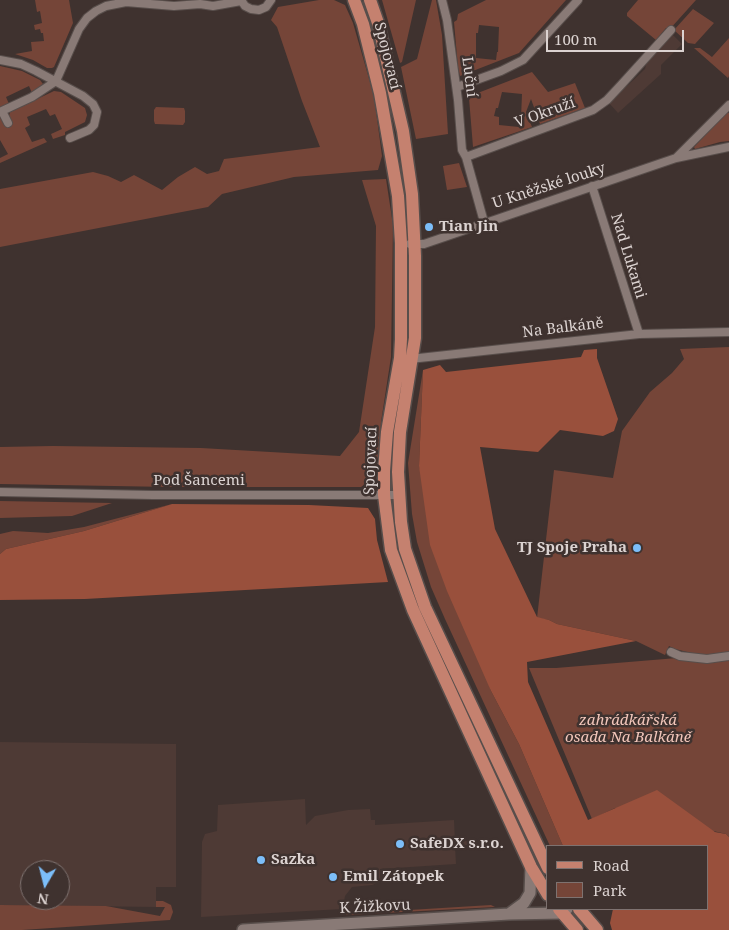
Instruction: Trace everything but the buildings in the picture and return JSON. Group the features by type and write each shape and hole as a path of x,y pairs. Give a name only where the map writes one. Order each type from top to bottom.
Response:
{"main road":[{"name":"Spojovací","path":"354,0 363,24 386,120 398,196 407,358 406,393 400,432 398,495 405,549 425,607 546,864"},
{"name":"Spojovací","path":"370,0 378,23 403,131 412,194 414,244 416,318 387,432 384,471 384,495 391,550 413,610 531,867 546,892"},
{"path":"509,914 524,903 530,893 531,867"},
{"path":"563,910 577,930"},
{"name":"K Žižkovu","path":"243,930 563,910"},
{"path":"580,910 597,930"}],"street":[{"path":"8,124 1,112 32,97 56,82 79,29 87,18 106,6 126,2 174,6 202,2 213,6 241,1 251,9 259,10 271,0"},
{"name":"Luční","path":"442,0 449,29 462,150 466,157"},
{"path":"456,87 501,71 523,60 578,0"},
{"name":"V Okruží","path":"466,157 593,110 621,85 670,30"},
{"path":"0,60 21,64 83,96 94,104 97,112 94,125 90,130 70,138"},
{"name":"U Kněžské louky","path":"676,158 729,105"},
{"name":"U Kněžské louky","path":"401,244 424,244 676,158 729,147"},
{"path":"466,157 484,222"},
{"name":"Nad Lukami","path":"592,186 639,334"},
{"name":"Na Balkáně","path":"407,358 639,334 729,332"},
{"name":"Pod Šancemi","path":"0,492 153,495 398,495"},
{"path":"670,652 680,656 701,659 729,656"}],"shaded area":[{"path":"671,33 682,44 661,65 661,74 618,113 609,103 645,69 647,61"},
{"path":"597,349 597,358 618,419 614,431 603,436 560,430 538,452 480,447 495,529 537,617 557,624 636,641 527,662 528,682 588,820 657,790 715,832 726,834 729,837 729,930 612,930 610,923 613,910 709,910 709,845 563,845 519,744 491,691 447,591 430,545 419,466 423,370 440,365 446,372 581,357 584,350"},
{"path":"172,504 309,505 368,508 375,519 377,540 388,582 85,599 0,600 0,554 6,549 84,531"},
{"path":"0,742 176,744 176,887 156,887 156,907 70,906 70,860 20,860 20,905 0,905"},
{"path":"305,799 306,825 315,816 348,810 370,809 371,820 375,820 375,825 454,820 455,842 467,841 467,845 455,846 456,864 380,869 380,878 377,883 352,887 345,896 344,902 341,903 342,909 201,917 202,842 205,834 217,831 218,805"}],"green space":[{"path":"35,0 69,0 73,23 52,68 47,68 33,60 15,54 32,51 31,42 44,41 43,33 41,33 40,29 35,30 34,25 42,23 40,11 37,12"},
{"path":"319,0 334,0 345,5 353,23 374,96 382,156 378,170 294,177 222,194 208,207 0,247 0,189 93,172 121,182 134,175 162,190 178,177 195,167 207,174 219,171 224,159 320,147 277,27 271,20 278,7"},
{"path":"382,0 416,0 402,62 400,63"},
{"path":"432,0 436,0 442,35 448,134 416,139 401,67 417,59"},
{"path":"486,0 566,0 519,53 460,76 454,22 457,20 458,14","holes":["479,25 499,27 496,60 476,58 476,33 478,33"]},
{"path":"638,0 696,0 669,30 666,28 656,40 627,16 627,13"},
{"path":"693,9 714,23 695,44 688,43 674,30"},
{"path":"729,38 728,78 694,48 700,48 712,57"},
{"path":"0,66 22,71 40,80 43,84 32,93 29,86 6,97 9,104 0,108"},
{"path":"532,72 548,92 575,83 585,108 540,124 531,99 526,112 532,127 473,147 470,96","holes":["502,92 522,94 519,127 499,125 499,117 494,116"]},
{"path":"54,91 61,92 85,108 87,115 85,122 65,132 65,135 53,139 51,134 62,129 55,114 50,116 46,109 27,117 30,125 25,128 32,142 44,138 47,142 0,163 0,158 8,154 0,140 0,118 9,116 10,112"},
{"path":"156,107 184,108 185,122 183,125 155,124 154,110"},
{"path":"726,113 729,113 729,141 695,149 694,147"},
{"path":"459,163 467,187 447,190 443,166"},
{"path":"386,179 393,225 391,357 381,422 379,467 373,478 361,487 170,487 0,484 0,447 201,448 340,456 359,432 375,327 376,226 362,180"},
{"name":"TJ Spoje Praha","path":"729,347 729,653 704,656 669,646 665,655 636,641 537,618 554,470 613,478 622,431 650,392 672,373 684,359 680,349"},
{"path":"423,370 419,466 491,691 519,744 563,845 550,845 431,587 417,542 412,514 408,463"},
{"path":"0,501 112,503 72,516 0,518"},
{"path":"172,504 84,531 6,549 0,554 0,534 13,531 48,533 84,527"},
{"name":"zahrádkářská osada Na Balkáně","path":"677,658 707,663 729,659 729,837 726,834 615,808 592,819 529,668 556,668"},
{"path":"156,901 163,901 171,905 173,912 170,920 0,930 0,905 20,905 20,910 70,910 70,906 106,906 160,916 165,907 156,907"},
{"path":"491,905 495,907 344,914"}],"place":[{"name":"Tian Jin","path":"429,227"},
{"name":"TJ Spoje Praha","path":"637,548"},
{"name":"SafeDX s.r.o.","path":"400,844"},
{"name":"Sazka","path":"261,860"},
{"name":"Emil Zátopek","path":"333,877"}]}
